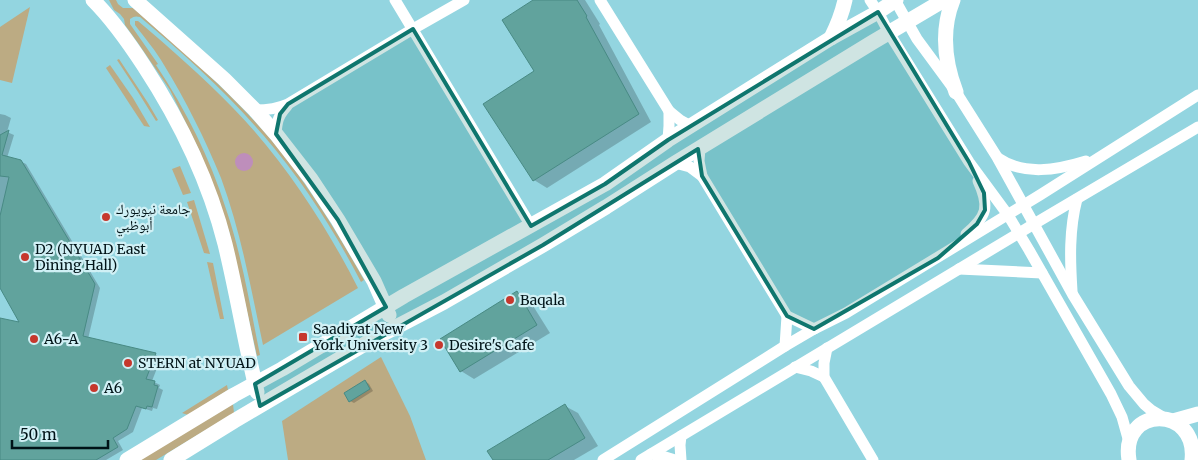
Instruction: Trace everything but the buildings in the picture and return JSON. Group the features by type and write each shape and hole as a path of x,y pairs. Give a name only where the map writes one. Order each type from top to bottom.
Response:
{"street":[{"path":"93,0 124,37 160,89 192,150 206,184 225,243 260,406"},
{"path":"135,0 224,79 256,110 276,134 311,179 338,220 374,282 395,327"},
{"path":"395,0 531,226 533,235 527,242 458,284 448,294 444,302"},
{"path":"256,110 277,109 288,104 464,0"},
{"path":"600,0 669,111 691,126"},
{"path":"831,38 838,25 845,0"},
{"path":"127,460 409,293 605,184 668,140 831,38 874,6 896,0 917,39 956,92 997,156 1073,295 1136,396 1151,410 1186,430 1193,444 1192,460"},
{"path":"170,460 375,338 444,302 606,207 675,162 944,0"},
{"path":"953,0 948,19 946,55 956,92"},
{"path":"874,6 969,162 1008,215 1042,273 1111,394 1122,417 1129,449"},
{"path":"603,460 785,346 846,313 938,258 1198,95"},
{"path":"276,134 280,114 288,104"},
{"path":"668,140 669,111"},
{"path":"646,457 1198,127"},
{"path":"700,148 699,161 702,176 787,316 814,330"},
{"path":"997,156 1013,166 1049,170 1078,164 1106,153"},
{"path":"675,162 690,167 702,176"},
{"path":"938,258 977,224 984,210 984,193 969,162"},
{"path":"543,244 549,227 593,196 605,184"},
{"path":"1073,295 1070,241 1073,213 1077,199"},
{"path":"960,269 1042,273"},
{"path":"785,346 787,316"},
{"path":"827,348 824,377 873,460"},
{"path":"796,367 824,377"},
{"path":"1118,460 1129,449 1132,435 1143,423 1158,418 1169,420 1198,414"},
{"path":"681,436 681,460"},
{"path":"1192,460 1198,451"},
{"path":"646,457 662,456 675,460"}],"highlighted area":[{"path":"878,12 969,162 984,193 985,210 977,224 938,258 814,329 787,316 702,176 698,149 543,245 260,406 255,384 386,307 338,220 276,134 280,114 288,104 413,29 531,226 605,184 668,140"}],"shaded area":[{"path":"109,0 116,0 123,8 133,8 215,81 253,119 309,190 364,280 361,282 340,243 304,188 250,120 204,74 140,17 135,16 130,19 130,24 158,64 156,65 187,117 213,171 237,245 260,355 257,356 229,231 200,152 170,90 125,25 124,19 114,10"},
{"path":"30,7 12,83 0,80 0,27"},
{"path":"135,21 138,21 187,63 233,108 269,149 318,217 358,288 263,345 240,240 221,178 180,92 158,55 135,25"},
{"path":"119,59 158,120 156,121 117,60"},
{"path":"110,65 150,127 144,126 106,68"},
{"path":"240,153 248,153 253,158 251,169 240,171 235,166 235,158"},
{"path":"180,166 191,193 183,195 172,169"},
{"path":"194,200 210,254 204,253 187,202"},
{"path":"207,262 213,263 224,319 220,319"},
{"path":"381,357 410,416 426,460 288,460 282,421"},
{"path":"227,385 228,390 188,415 182,413"},
{"path":"233,404 234,413 156,460 140,460"}],"place":[{"name":"جامعة نيويورك أبوظبي","path":"106,217"},
{"name":"D2 (NYUAD East Dining Hall)","path":"25,257"},
{"name":"Baqala","path":"510,300"},
{"name":"Saadiyat New York University 3","path":"303,337"},
{"name":"A6-A","path":"34,339"},
{"name":"Desire's Cafe","path":"439,345"},
{"name":"STERN at NYUAD","path":"128,363"},
{"name":"A6","path":"94,388"}]}
